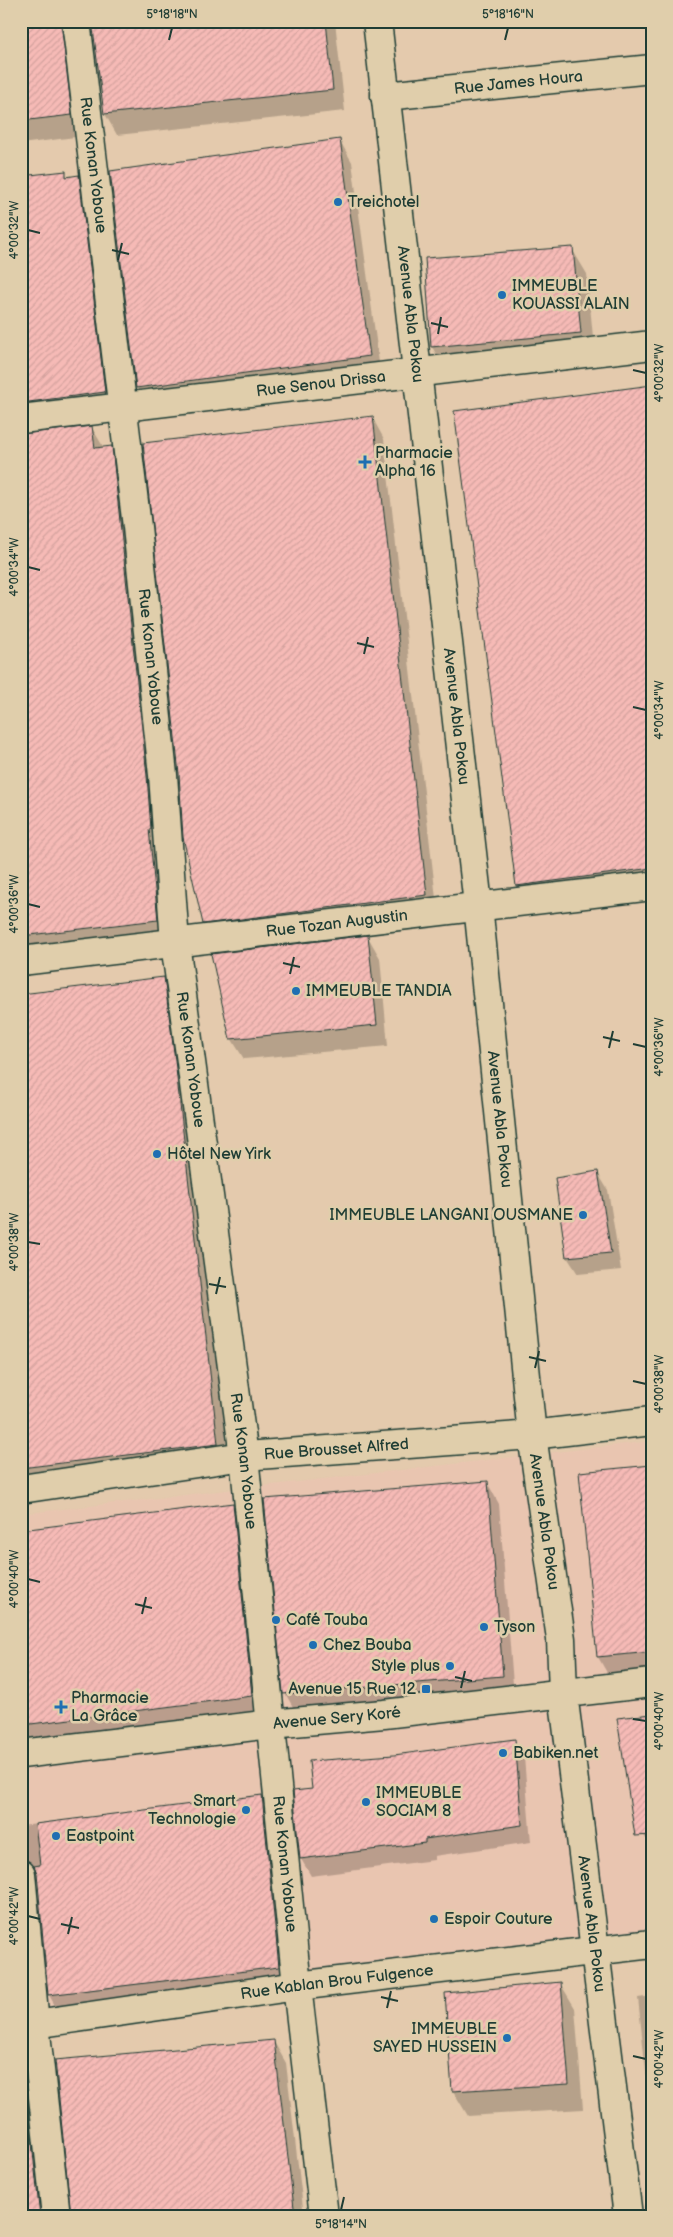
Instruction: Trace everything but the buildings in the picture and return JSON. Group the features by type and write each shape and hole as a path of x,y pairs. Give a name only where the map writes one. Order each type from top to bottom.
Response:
{"street":[{"name":"Rue Konan Yoboue","path":"76,21 124,408 163,776 176,943 244,1456 297,1986 324,2216"},
{"name":"Avenue Abla Pokou","path":"376,21 478,905 532,1435 561,1639 564,1693 628,2216"},
{"name":"Rue James Houra","path":"385,96 652,69"},
{"name":"Rue Senou Drissa","path":"21,419 652,345"},
{"name":"Rue Tozan Augustin","path":"21,961 330,926 478,905 652,886"},
{"name":"Rue Brousset Alfred","path":"21,1489 244,1456 532,1435 652,1421"},
{"name":"Avenue Sery Koré","path":"21,1754 271,1724 384,1714 652,1684"},
{"path":"21,1874 28,2025 56,2216"},
{"name":"Rue Kablan Brou Fulgence","path":"28,2025 297,1986 652,1944"}],"shaded area":[{"path":"652,1441 652,1950 21,2023 21,1514"}],"place":[{"name":"Treichotel","path":"338,202"},
{"name":"IMMEUBLE KOUASSI ALAIN","path":"502,295"},
{"name":"Pharmacie Alpha 16","path":"365,462"},
{"name":"IMMEUBLE TANDIA","path":"296,991"},
{"name":"Hôtel New Yirk","path":"157,1154"},
{"name":"IMMEUBLE LANGANI OUSMANE","path":"583,1215"},
{"name":"Café Touba","path":"276,1620"},
{"name":"Tyson","path":"484,1627"},
{"name":"Chez Bouba","path":"313,1645"},
{"name":"Style plus","path":"450,1666"},
{"name":"Avenue 15 Rue 12","path":"426,1689"},
{"name":"Pharmacie La Grâce","path":"61,1707"},
{"name":"Babiken.net","path":"503,1753"},
{"name":"IMMEUBLE SOCIAM 8","path":"366,1802"},
{"name":"Smart Technologie","path":"246,1810"},
{"name":"Eastpoint","path":"56,1836"},
{"name":"Espoir Couture","path":"434,1919"},
{"name":"IMMEUBLE SAYED HUSSEIN","path":"507,2038"}]}
